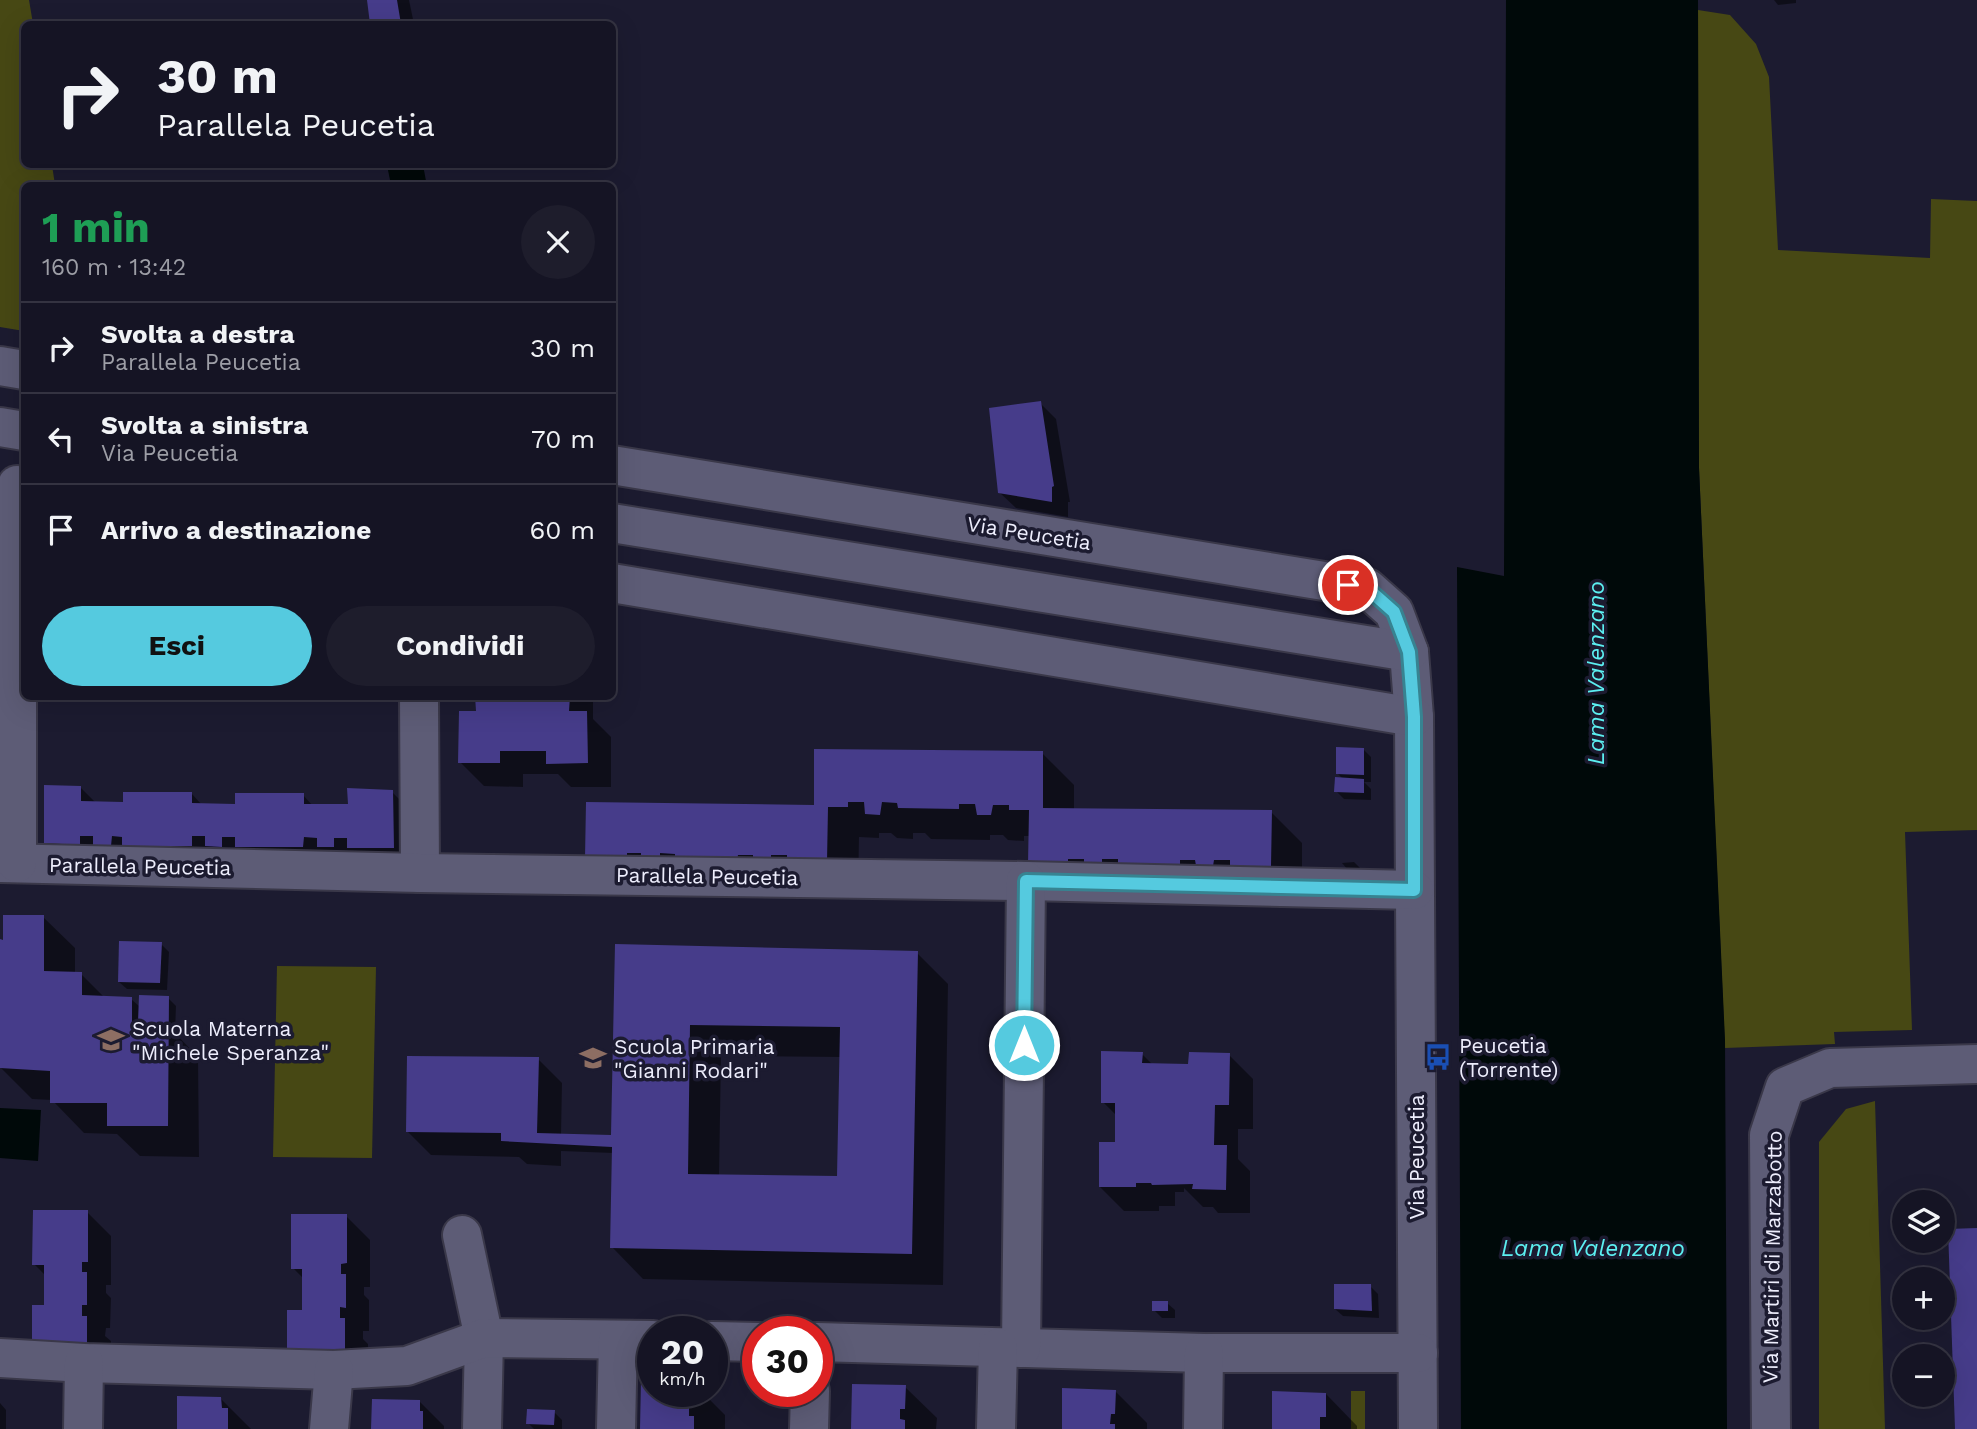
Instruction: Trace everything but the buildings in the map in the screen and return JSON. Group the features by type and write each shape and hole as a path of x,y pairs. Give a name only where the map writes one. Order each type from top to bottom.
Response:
{"street":[{"path":"0,366 21,370"},
{"path":"0,427 21,430"},
{"name":"Via Peucetia","path":"616,466 1367,588 1394,612 1409,652 1414,717 1418,1429"},
{"path":"8,863 14,485"},
{"path":"616,524 1409,652"},
{"path":"677,592 771,548"},
{"path":"616,584 1414,717"},
{"path":"419,700 420,873"},
{"name":"Parallela Peucetia","path":"8,863 1414,890"},
{"path":"996,1429 1009,1348 1026,881"},
{"name":"Via Martiri di Marzabotto","path":"1771,1429 1769,1135 1785,1087 1830,1068 1977,1064"},
{"path":"462,1235 484,1338 482,1429"},
{"path":"0,1358 334,1370 407,1366 484,1338 635,1340 616,1429"},
{"path":"833,1342 1204,1353 1418,1353"},
{"path":"1203,1429 1204,1353"},
{"path":"83,1429 84,1363"},
{"path":"329,1429 334,1370"},
{"path":"809,1429 810,1407"}],"shaded area":[{"path":"0,0 29,0 32,21 21,21 21,168 52,168 55,182 21,182 21,330 0,327"},
{"path":"1698,10 1730,15 1756,44 1769,77 1778,250 1930,258 1931,199 1977,201 1977,830 1905,832 1912,1030 1834,1032 1835,1044 1725,1048 1699,468"},
{"path":"277,966 376,967 372,1158 273,1157"},
{"path":"1875,1101 1885,1429 1819,1429 1819,1142 1846,1109"},
{"path":"1351,1391 1365,1391 1365,1429 1351,1429"}],"water":[{"name":"Lama Valenzano","path":"1506,0 1698,0 1699,468 1725,1040 1727,1429 1461,1429 1457,567 1504,576"},
{"path":"388,168 424,168 426,181 390,182"},
{"path":"0,1108 41,1110 38,1161 0,1158"}],"place":[{"name":"Scuola Materna \"Michele Speranza\"","path":"111,1040"},
{"name":"Peucetia (Torrente)","path":"1438,1057"},
{"name":"Scuola Primaria \"Gianni Rodari\"","path":"593,1058"}],"route":[{"path":"1024,1045 1026,881 1414,890 1414,717 1409,652 1394,612 1367,588 1348,585"}]}
